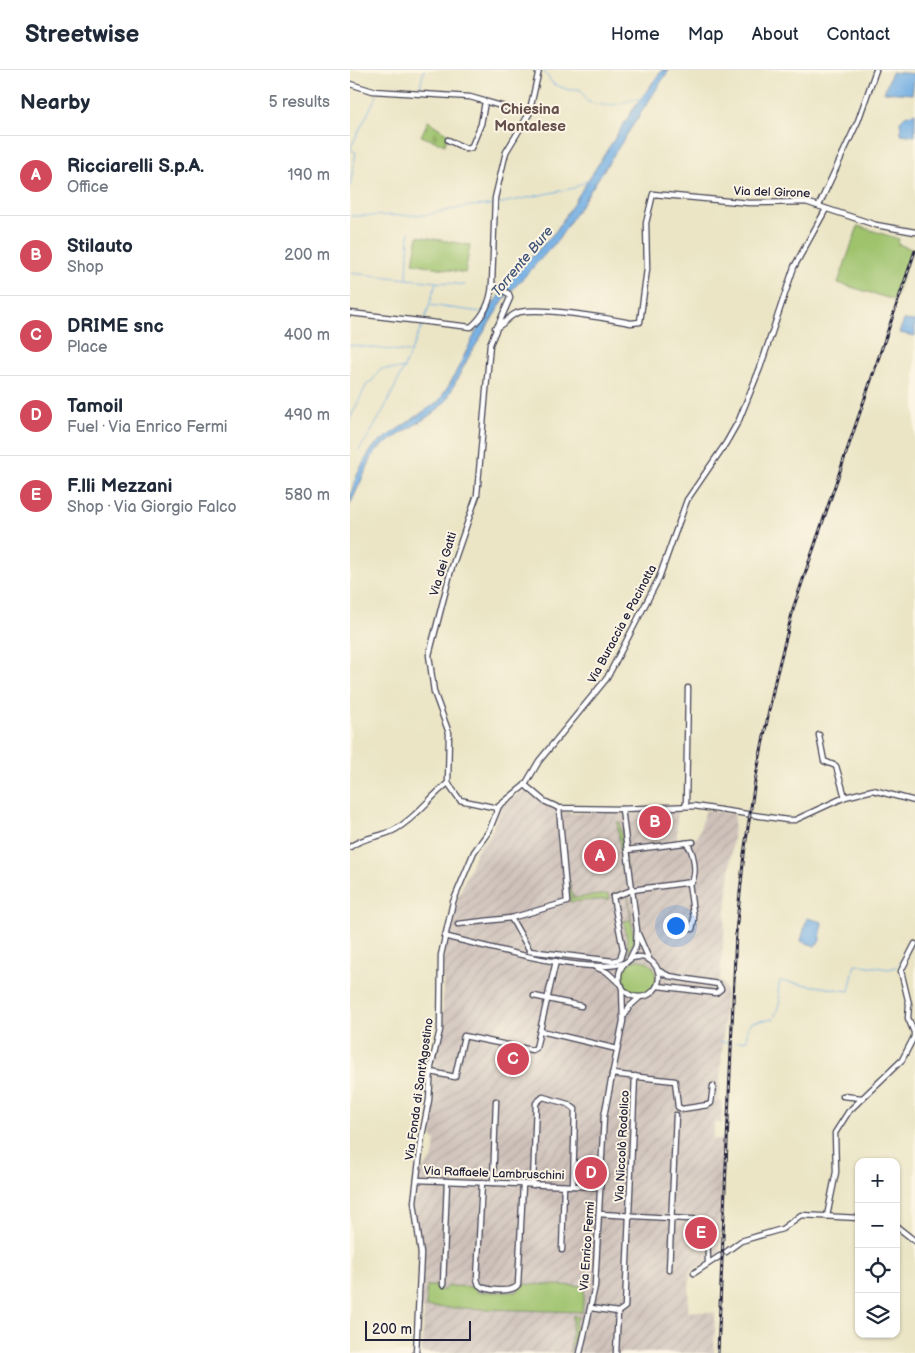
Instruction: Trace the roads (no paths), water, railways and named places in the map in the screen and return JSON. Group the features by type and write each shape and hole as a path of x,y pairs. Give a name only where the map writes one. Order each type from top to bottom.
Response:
{"street":[{"path":"350,313 471,327 478,321 489,303 492,284 495,198 506,152 529,114 539,70"},
{"path":"820,205 858,121 876,70"},
{"path":"350,84 373,90 470,97 529,114"},
{"path":"448,140 468,149 471,148 481,124 486,102"},
{"name":"Via del Girone","path":"495,328 513,314 527,311 631,323 640,322 647,269 646,223 653,194 749,203 796,201 820,205 826,209 850,215 876,225 915,232"},
{"name":"Via Buraccia e Pacinotta","path":"497,808 525,785 539,761 607,678 651,595 666,562 687,500 726,443 739,420 760,368 794,267 826,209"},
{"name":"Via dei Gatti","path":"448,783 449,733 434,692 429,655 451,570 477,495 490,344 495,328 510,299 509,294 492,284"},
{"path":"686,806 688,688"},
{"path":"818,735 824,761 836,766 845,797"},
{"path":"350,847 359,841 390,833 412,820 448,783 460,800 497,808"},
{"path":"525,785 544,801 559,808 622,809 686,806 795,820 845,797 873,790 915,801"},
{"name":"Via Fonda di Sant'Agostino","path":"416,1353 421,1254 414,1206 429,1100 431,1072 440,1030 440,963 444,936 453,902 475,850 489,831 497,808"},
{"path":"458,924 510,918 562,905 568,900 559,808"},
{"path":"622,809 637,930 636,946 620,972 623,1021"},
{"path":"627,850 693,842"},
{"path":"530,951 618,960 623,955 623,949 613,896 632,890 693,881 691,849 686,843"},
{"path":"689,883 694,919 692,929"},
{"path":"510,918 533,957"},
{"path":"637,930 649,960 659,971 669,976 718,984 721,989 716,993 658,986"},
{"path":"444,936 533,957 592,966 610,966 638,957 649,960"},
{"path":"827,1216 836,1172 834,1135 847,1113 900,1063 912,1041 914,1032 908,1018 909,1004 901,971 915,944"},
{"path":"431,1072 455,1077 464,1036 533,1050 537,1047 556,961"},
{"path":"592,966 610,974 630,995 640,997 650,995 658,986 659,971"},
{"path":"534,996 581,1006"},
{"path":"623,1021 629,1007 640,997"},
{"name":"Via Enrico Fermi","path":"580,1353 591,1308 596,1275 604,1116 623,1021"},
{"path":"541,1031 617,1049"},
{"path":"612,1074 676,1081 678,1106 680,1109 708,1105 713,1086"},
{"name":"Via Niccolò Rodolico","path":"618,1312 625,1307 635,1076"},
{"path":"842,1096 862,1098"},
{"path":"533,1184 535,1110 537,1100 542,1097 575,1108 573,1186"},
{"path":"493,1183 496,1101"},
{"path":"669,1270 676,1115"},
{"name":"Via Raffaele Lambruschini","path":"417,1180 600,1188"},
{"path":"443,1285 447,1181"},
{"path":"482,1182 478,1283 483,1288 512,1290 518,1285 523,1184"},
{"path":"562,1250 564,1186"},
{"path":"599,1214 706,1220 708,1222 708,1262"},
{"path":"726,1252 741,1241 782,1229 801,1215 855,1218"},
{"path":"900,1229 915,1241"},
{"path":"694,1273 708,1262 720,1256"},
{"path":"591,1308 618,1312 616,1353"}],"water":[{"path":"662,70 669,70 558,240 504,299 468,358 446,401 435,412 380,447 373,455 350,505 355,481 371,450 376,444 439,401 451,382 481,322 508,282 556,231 632,111"},
{"path":"892,72 915,74 912,94 884,92"},
{"path":"915,113 915,136 901,134 900,121 905,116"},
{"path":"904,320 915,321 915,336 899,333"},
{"path":"807,918 822,922 820,941 815,946 801,941"}],"waterway":[{"path":"419,91 424,70"},
{"path":"543,70 553,84 569,90 580,89 588,102 611,105 643,98"},
{"path":"350,186 356,153 350,149 377,95"},
{"path":"497,204 574,188 588,180"},
{"path":"350,216 425,215 470,206 491,205"},
{"path":"407,278 409,232"},
{"path":"350,273 465,285"},
{"path":"425,319 436,283"},
{"path":"429,305 481,312"},
{"path":"359,450 387,404 423,324"},
{"path":"350,345 408,352"},
{"path":"350,419 367,384 373,380 380,369 404,369"},
{"path":"899,964 915,938"},
{"path":"735,1042 747,1040 747,1029 752,1022 774,1019 780,1001 778,991 780,981 849,991 855,964 889,969 896,967"},
{"path":"719,1042 728,1042"}],"railway":[{"path":"718,1353 736,932 744,854 755,781 775,681 794,606 915,251"}],"place":[{"name":"Stilauto","path":"655,822"},
{"name":"Ricciarelli S.p.A.","path":"600,856"},
{"name":"DRIME snc","path":"513,1059"},
{"name":"Tamoil","path":"591,1173"},
{"name":"F.lli Mezzani","path":"701,1233"}],"district":[{"name":"Chiesina Montalese","path":"530,118"}],"water label":[{"name":"Torrente Bure","path":"522,261"}]}
